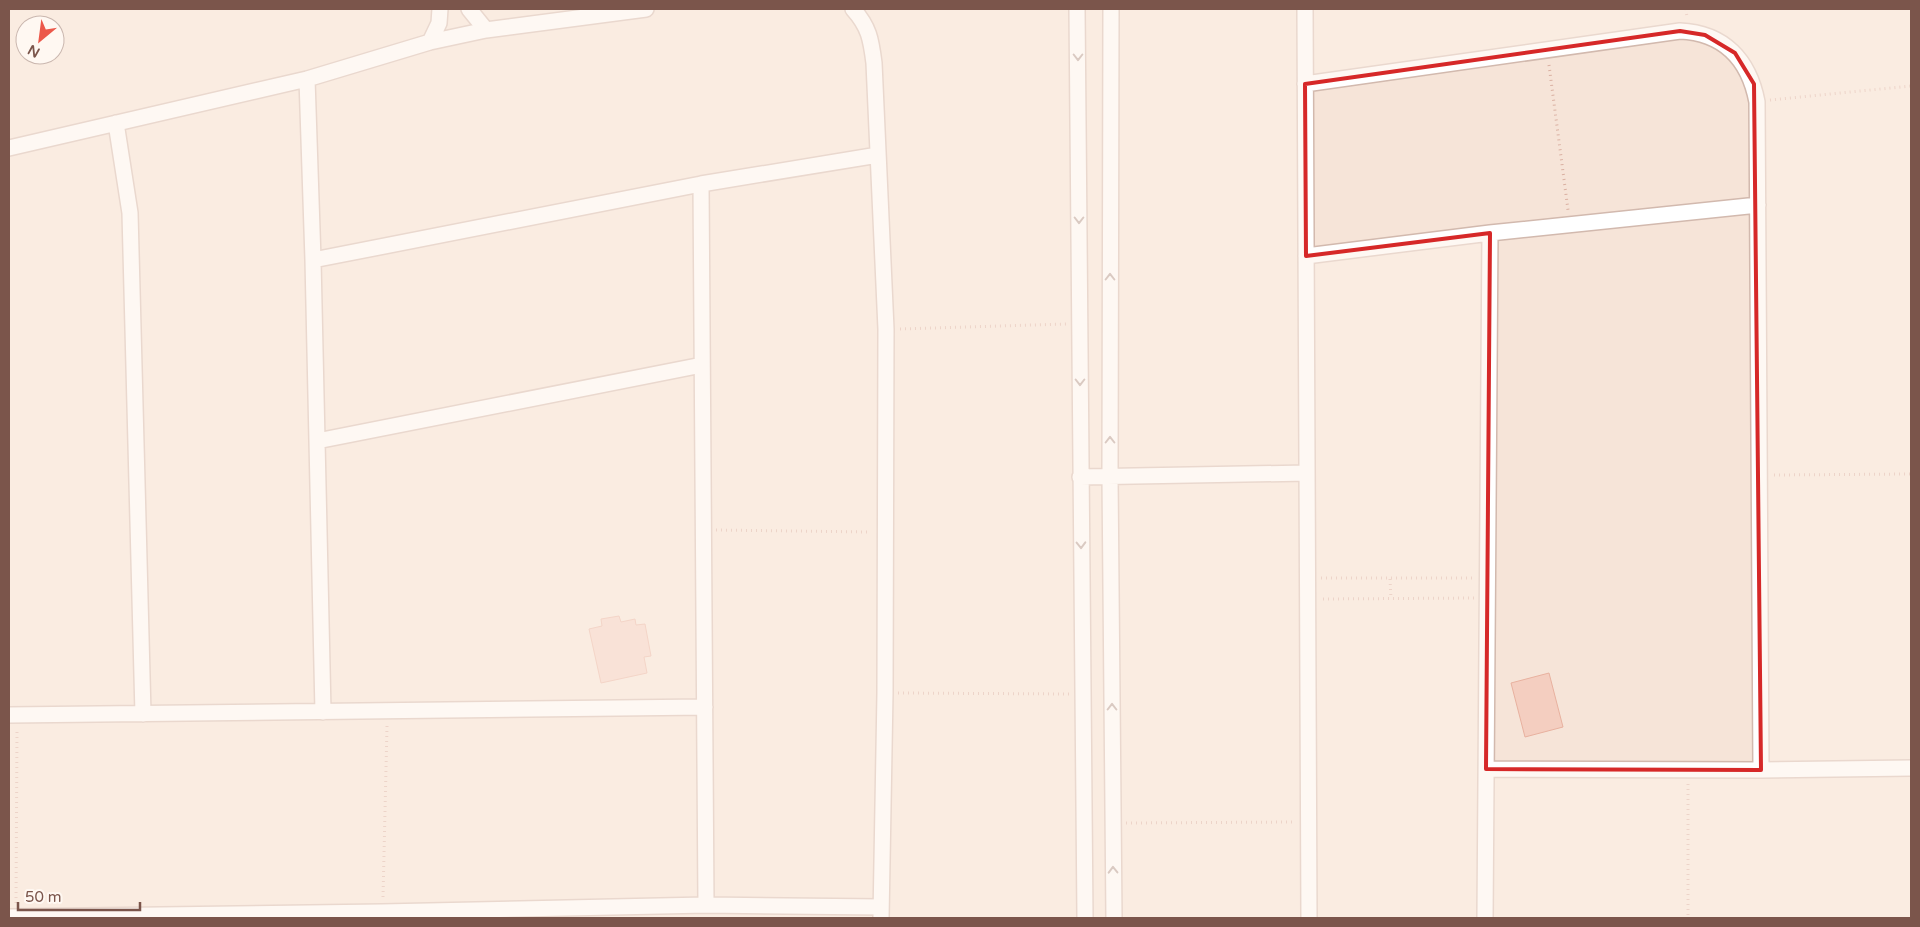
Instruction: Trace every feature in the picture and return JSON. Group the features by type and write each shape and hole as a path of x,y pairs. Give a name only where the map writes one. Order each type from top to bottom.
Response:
{"street":[{"path":"430,42 439,23 440,9"},
{"path":"469,9 486,30"},
{"path":"9,148 307,79 430,42 486,30 646,9"},
{"path":"13,916 382,912 706,905 881,913 885,693 886,329 874,63 871,41 864,22 853,9"},
{"path":"1077,9 1085,918"},
{"path":"1111,9 1110,477 1114,918"},
{"path":"1305,9 1309,918"},
{"path":"1306,84 1680,31 1705,35 1721,42 1735,54 1746,68 1754,84 1757,102 1760,770"},
{"path":"307,79 323,712"},
{"path":"116,123 130,214 143,714"},
{"path":"313,260 702,184 878,155"},
{"path":"702,184 706,905"},
{"path":"1306,256 1490,233 1758,205"},
{"path":"1485,918 1490,233"},
{"path":"317,441 702,365"},
{"path":"1080,477 1307,473"},
{"path":"13,715 704,707"},
{"path":"1486,769 1760,770 1911,768"}],"path":[{"path":"1547,50 1570,225"},
{"path":"1757,102 1911,86"},
{"path":"886,329 1080,324"},
{"path":"1759,476 1911,474"},
{"path":"704,529 886,532"},
{"path":"1307,578 1488,578"},
{"path":"1390,578 1390,599"},
{"path":"1307,599 1487,597"},
{"path":"885,693 1083,694"},
{"path":"382,912 387,711"},
{"path":"13,715 13,916"},
{"path":"1688,770 1688,918"},
{"path":"1113,823 1308,822"}],"highlighted area":[{"path":"1680,31 1705,35 1735,53 1754,84 1761,770 1486,769 1490,233 1306,256 1305,84"}],"shaded area":[{"path":"9,9 1911,9 1911,918 9,918"}],"building":[{"path":"619,616 621,622 635,619 636,625 645,624 651,656 644,657 647,673 601,683 589,629 602,626 601,619"},
{"path":"1549,673 1563,727 1525,737 1511,683"}]}
